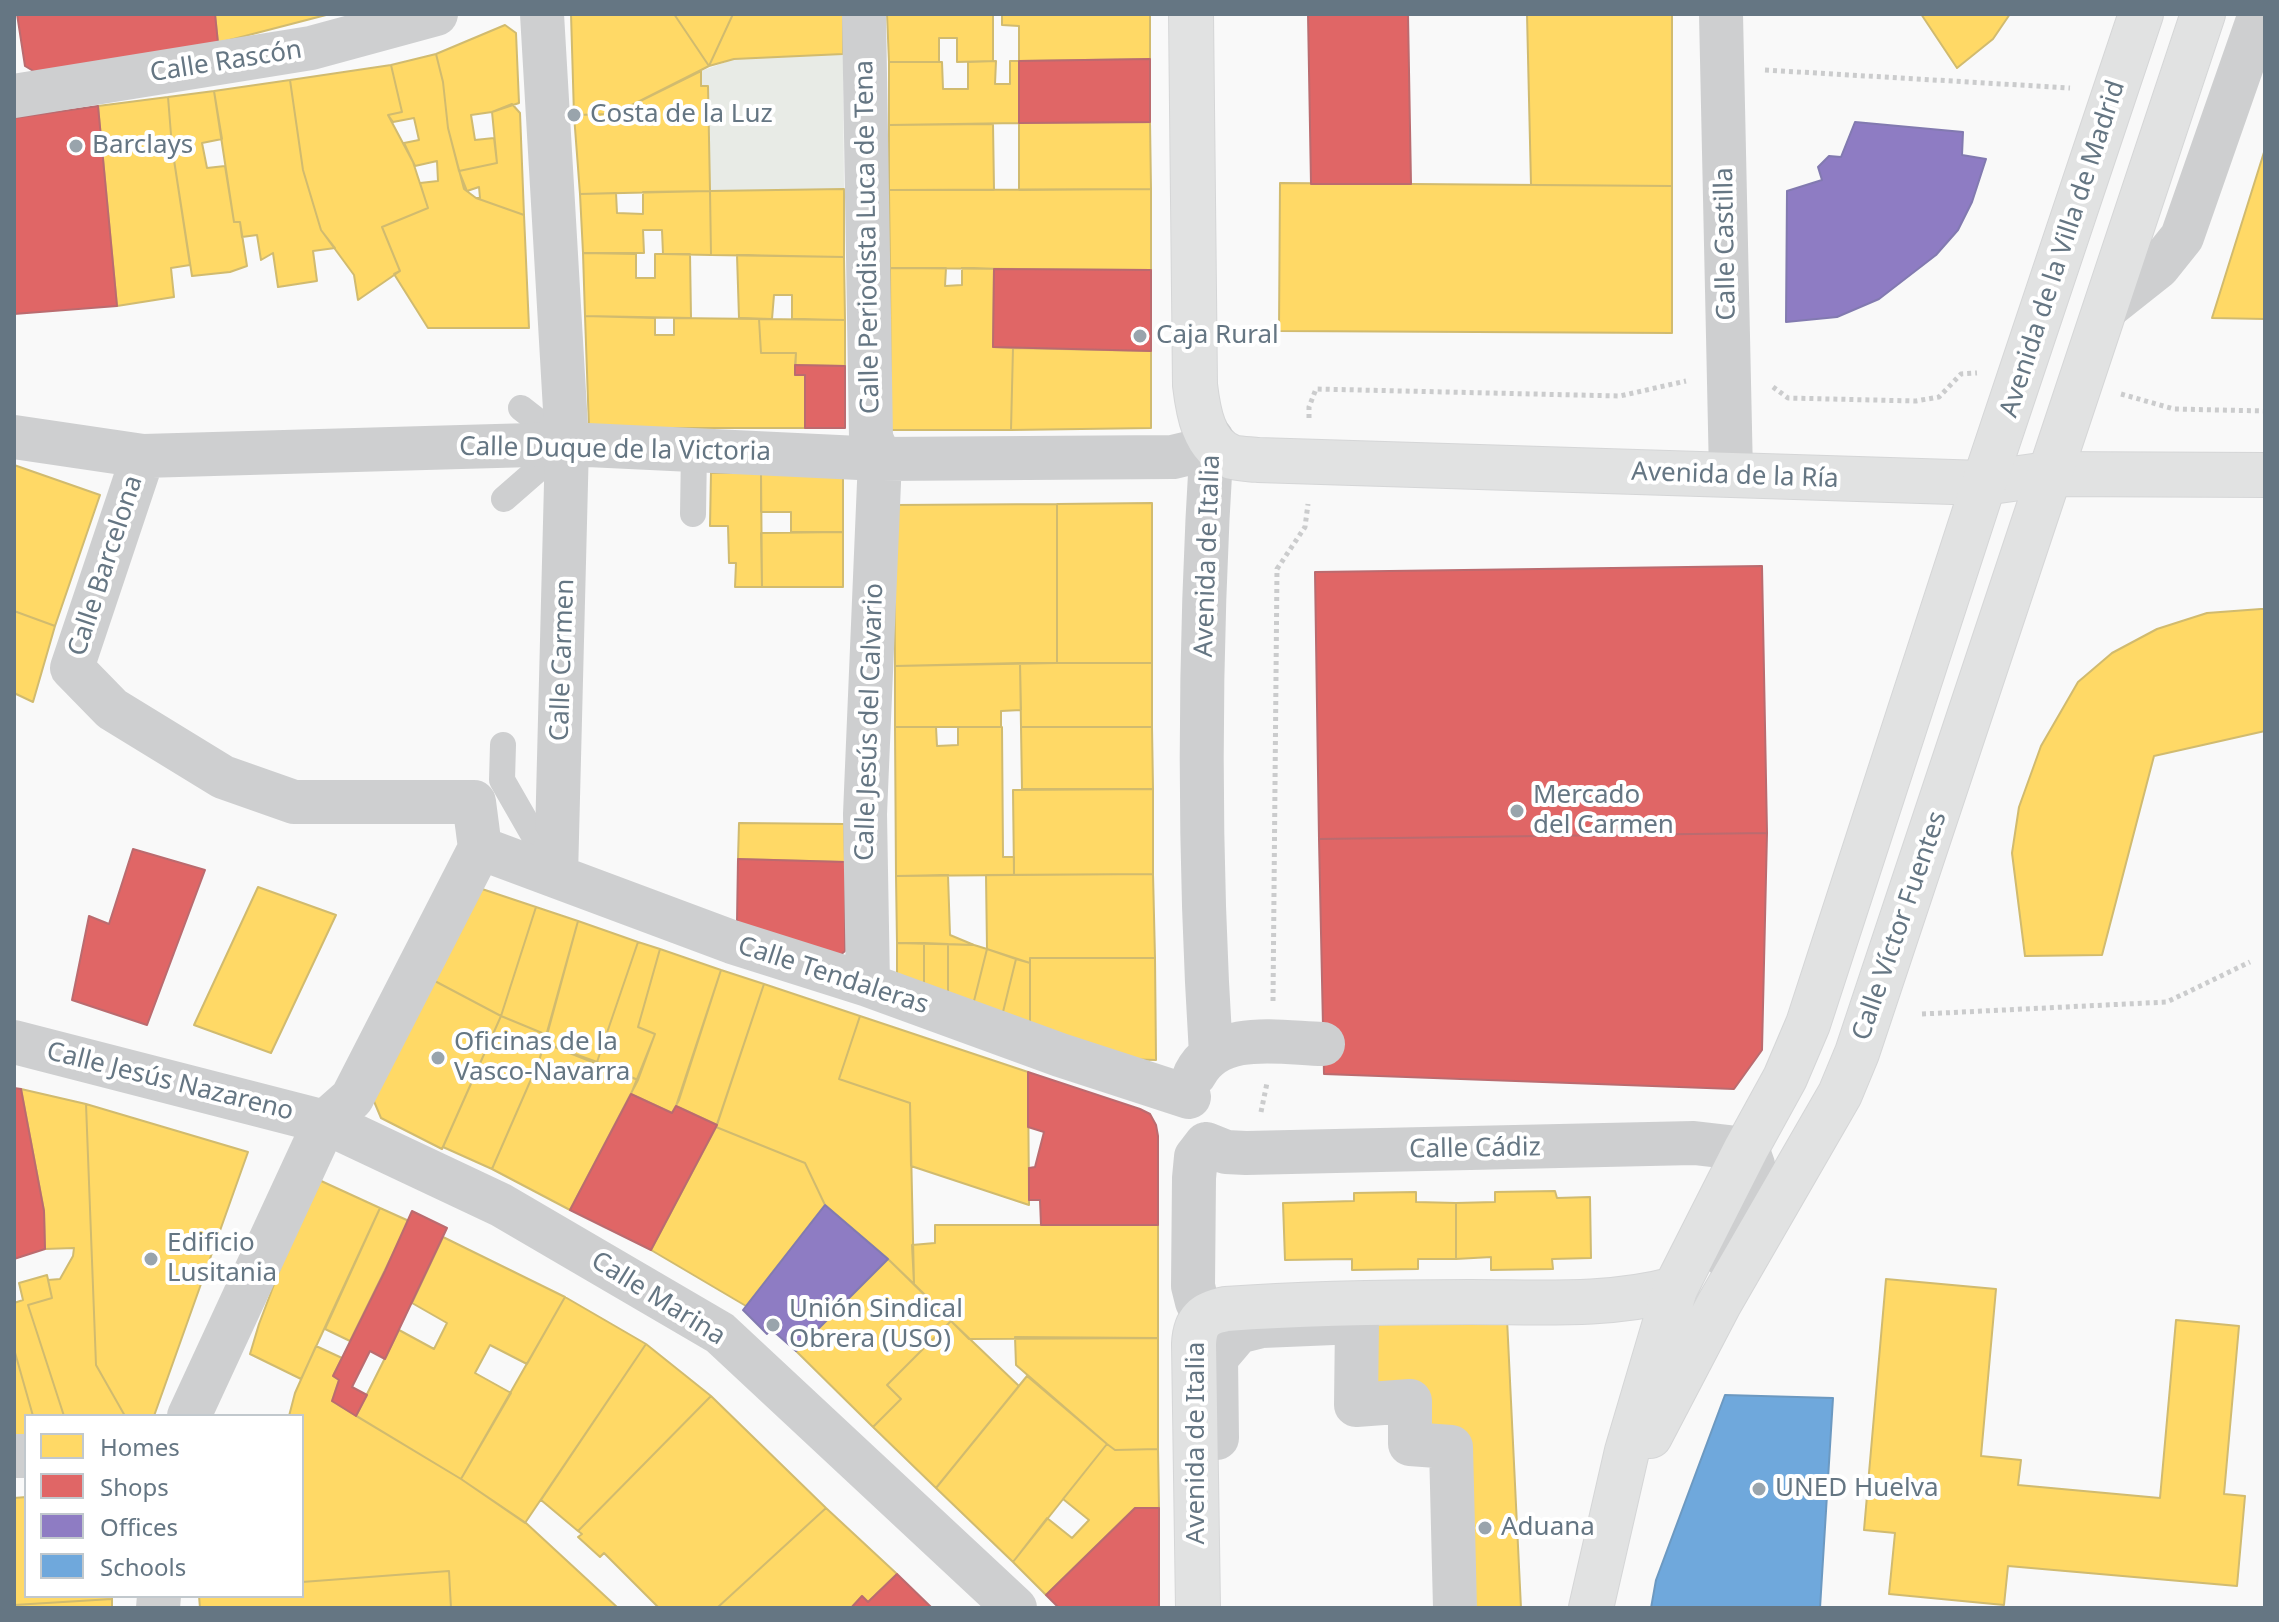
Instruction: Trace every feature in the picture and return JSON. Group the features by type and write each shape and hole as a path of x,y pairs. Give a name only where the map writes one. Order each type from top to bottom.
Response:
{"main road":[{"name":"Avenida de Italia","path":"1191,14 1195,385 1203,427 1212,439"},
{"name":"Avenida de la Villa de Madrid","path":"1984,483 2141,14"},
{"path":"2048,474 2203,14"},
{"name":"Avenida de la Ría","path":"1212,439 1231,456 1258,460 1984,483 2048,474 2265,475"},
{"name":"Calle Víctor Fuentes","path":"1618,1499 1694,1353 1840,1094 1857,1053 2048,474"},
{"path":"1591,1608 1640,1406 1675,1289 1785,1078 1808,1024 1984,483"},
{"path":"1205,1315 1226,1309 1366,1302 1598,1302 1639,1299 1675,1289"},
{"name":"Avenida de Italia","path":"1198,1608 1195,1334 1198,1323 1205,1315"}],"street":[{"name":"Calle Rascón","path":"15,91 311,48 436,14"},
{"name":"Calle Carmen","path":"542,14 567,444 556,876"},
{"name":"Calle Periodista Luca de Tena","path":"864,14 871,438 880,459"},
{"name":"Calle Castilla","path":"1721,14 1731,474"},
{"path":"2105,309 2158,267 2182,237 2260,14"},
{"name":"Calle Duque de la Victoria","path":"14,437 143,456 567,444 880,459 1173,457 1198,451 1212,439"},
{"name":"Avenida de Italia","path":"1211,1054 1204,940 1203,575 1212,439"},
{"name":"Calle Barcelona","path":"143,456 72,668 112,709 223,777 294,802 474,802 480,848"},
{"name":"Calle Jesús del Calvario","path":"868,985 865,814 880,459"},
{"path":"190,1414 325,1122 352,1098 480,848"},
{"name":"Calle Tendaleras","path":"480,848 732,942 868,985 1087,1064 1189,1097"},
{"name":"Calle Jesús Nazareno","path":"14,1042 325,1122"},
{"path":"1206,1144 1192,1119 1189,1097 1192,1080 1211,1054 1227,1046 1251,1042 1323,1044"},
{"name":"Calle Marina","path":"325,1122 501,1205 720,1333 1015,1608"},
{"name":"Calle Cádiz","path":"1206,1144 1226,1152 1256,1154 1694,1143 1746,1149"},
{"name":"Avenida de Italia","path":"1205,1315 1197,1302 1193,1286 1194,1178 1196,1157 1206,1144"},
{"name":"Calle Víctor Fuentes","path":"1694,1353 1692,1334 1697,1309 1709,1278 1753,1200 1755,1165 1746,1149"},
{"path":"1217,1608 1216,1358 1238,1332 1262,1326 1357,1322 1356,1405 1410,1401 1410,1444 1451,1447 1455,1608"}],"lane":[{"path":"504,499 567,444 521,408"},
{"path":"693,514 694,450"},
{"path":"503,745 502,780 556,876"}],"path":[{"path":"1758,70 2075,89"},
{"path":"1770,385 1788,398 1916,401 1939,397 1961,374 1988,372"},
{"path":"1309,421 1309,407 1316,389 1620,396 1660,385 1691,381"},
{"path":"2114,393 2174,409 2265,411"},
{"path":"1273,1006 1277,569 1305,527 1308,499"},
{"path":"1922,1014 2167,1002 2250,962"},
{"path":"1258,1123 1268,1074"}],"shaded area":[{"path":"843,54 844,189 710,191 708,87 701,86 701,71 734,59"}],"building: Homes":[{"path":"215,14 326,14 326,15 218,43"},
{"path":"571,14 674,14 709,66 614,114 574,115"},
{"path":"674,14 733,14 709,66"},
{"path":"733,14 843,14 843,54 734,59 709,66"},
{"path":"887,14 993,14 993,61 957,62 957,38 939,38 939,62 889,62"},
{"path":"1002,14 1150,14 1150,59 1019,61 1019,26 1002,25"},
{"path":"1527,14 1672,14 1672,186 1531,185"},
{"path":"1921,14 2010,14 1993,39 1957,68"},
{"path":"505,25 516,33 519,103 471,115 475,140 494,138 497,163 459,171 448,128 443,82 436,54"},
{"path":"436,54 443,82 448,128 464,189 476,198 524,215 529,328 428,328 394,274 400,271 382,227 428,208 420,183 438,181 437,161 415,166 404,143 419,140 414,118 393,122 388,115 402,112 391,65"},
{"path":"996,61 995,84 1010,84 1010,61 1019,61 1019,123 889,125 889,62 942,62 943,89 968,89 968,62"},
{"path":"391,65 402,112 388,115 413,162 428,208 382,227 400,271 358,300 354,275 321,230 303,170 290,80"},
{"path":"701,71 701,86 708,86 710,191 580,194 574,115 614,114"},
{"path":"290,80 303,170 321,230 335,248 313,251 317,281 278,287 273,253 261,260 257,235 242,237 240,222 234,222 214,91"},
{"path":"214,91 222,139 202,143 207,168 225,166 234,222 240,222 247,266 230,272 192,276 172,147 168,97"},
{"path":"168,97 172,147 190,265 171,268 174,297 117,306 98,106"},
{"path":"512,104 520,113 524,215 476,198 480,198 479,187 467,191 459,171 497,163 492,112"},
{"path":"1150,122 1151,189 1019,190 1019,123"},
{"path":"993,124 994,190 889,190 889,125"},
{"path":"2265,149 2265,319 2212,318"},
{"path":"1280,183 1672,186 1672,333 1279,331"},
{"path":"844,189 844,257 711,255 710,191"},
{"path":"1151,189 1151,270 890,268 889,190"},
{"path":"710,191 711,255 663,254 662,230 643,230 644,253 583,253 580,194 616,193 617,213 643,214 643,192"},
{"path":"583,253 636,254 636,278 655,278 655,254 690,254 691,318 585,316"},
{"path":"737,255 844,257 845,320 792,319 792,295 774,295 772,319 739,318"},
{"path":"890,268 946,268 945,286 962,285 962,268 994,269 993,347 1013,348 1011,430 891,430"},
{"path":"585,316 655,318 655,335 674,335 674,318 759,319 761,353 796,353 795,375 805,375 805,428 589,428"},
{"path":"759,319 845,320 845,366 795,365 796,353 761,353"},
{"path":"1013,348 1151,351 1151,428 1011,430"},
{"path":"14,465 100,495 55,626 14,611"},
{"path":"711,473 761,473 762,587 735,587 736,563 729,563 728,526 710,526"},
{"path":"761,473 843,473 843,532 791,532 791,512 761,512"},
{"path":"1152,503 1152,663 1057,663 1057,504"},
{"path":"1057,504 1057,663 895,666 894,505"},
{"path":"843,532 843,587 762,587 761,533"},
{"path":"2265,609 2265,731 2154,756 2102,955 2025,956 2012,853 2019,807 2041,746 2078,682 2112,653 2157,629 2207,613"},
{"path":"14,611 55,626 33,702 14,693"},
{"path":"1020,663 1152,663 1152,727 1021,727"},
{"path":"1020,663 1021,710 1001,711 1001,727 895,727 895,666"},
{"path":"895,727 936,727 937,746 958,745 958,727 1002,727 1003,857 1014,857 1014,875 896,876"},
{"path":"1021,727 1152,727 1153,789 1022,789"},
{"path":"1153,789 1153,874 1014,875 1013,790"},
{"path":"739,823 844,824 845,862 738,859"},
{"path":"1153,874 1155,958 1030,958 1030,963 987,949 986,875"},
{"path":"948,875 950,935 974,945 897,943 896,876"},
{"path":"258,887 336,915 271,1053 194,1025"},
{"path":"479,888 536,907 501,1016 431,979"},
{"path":"536,907 578,921 547,1035 501,1016"},
{"path":"578,921 638,942 597,1062 544,1043"},
{"path":"638,942 660,949 638,1027 655,1034 638,1080 597,1062"},
{"path":"897,943 924,943 924,986 897,977"},
{"path":"924,943 948,944 948,996 924,986"},
{"path":"948,944 987,949 973,1005 948,996"},
{"path":"660,949 721,970 679,1100 672,1113 631,1094 655,1034 638,1027"},
{"path":"987,949 1016,959 1002,1016 973,1005"},
{"path":"1030,958 1155,958 1156,1060 1121,1059 1030,1026"},
{"path":"1016,959 1030,963 1030,1026 1002,1016"},
{"path":"721,970 764,984 717,1125 676,1106"},
{"name":"Oficinas de la Vasco-Navarra","path":"431,979 501,1016 442,1149 381,1118 373,1099"},
{"path":"764,984 860,1016 839,1079 910,1103 914,1284 825,1205 805,1163 716,1127"},
{"path":"501,1016 547,1035 539,1061 492,1169 443,1147"},
{"path":"860,1016 1028,1072 1029,1205 911,1166 910,1103 839,1079"},
{"path":"544,1043 638,1080 570,1210 492,1169"},
{"path":"21,1089 86,1104 96,1365 124,1414 63,1414 28,1305 52,1298 48,1280 60,1279 74,1248 45,1249 44,1211"},
{"name":"Edificio Lusitania","path":"86,1104 248,1152 155,1414 124,1414 96,1365"},
{"path":"716,1127 805,1163 825,1205 746,1306 651,1250"},
{"path":"319,1180 380,1208 301,1379 250,1354 309,1192"},
{"path":"1555,1191 1557,1198 1590,1197 1591,1258 1552,1259 1553,1269 1491,1270 1491,1257 1456,1259 1456,1203 1495,1202 1495,1192"},
{"path":"1416,1192 1416,1202 1456,1203 1456,1259 1418,1259 1418,1269 1352,1270 1352,1259 1285,1260 1283,1203 1354,1201 1354,1193"},
{"path":"380,1208 409,1221 350,1341 325,1329"},
{"path":"935,1225 1158,1225 1158,1338 969,1339 914,1284 912,1245 935,1243"},
{"path":"443,1237 565,1297 527,1364 490,1345 475,1373 511,1393 461,1479 356,1416 399,1330 434,1349 447,1323 412,1303"},
{"path":"888,1259 951,1321 887,1385 901,1399 873,1427 796,1351"},
{"path":"47,1275 52,1298 28,1305 63,1414 32,1414 14,1349 14,1303 23,1300 19,1283"},
{"path":"1886,1279 1996,1289 1981,1456 2021,1460 2018,1485 2160,1498 2176,1320 2239,1326 2224,1494 2245,1496 2237,1586 2008,1566 2004,1605 1889,1594 1895,1533 1864,1530"},
{"path":"565,1297 646,1344 525,1523 461,1479"},
{"name":"Aduana","path":"1507,1319 1521,1608 1455,1608 1451,1447 1410,1401 1356,1405 1357,1322"},
{"path":"951,1321 1019,1386 936,1488 873,1427 901,1399 887,1385"},
{"path":"1015,1337 1158,1338 1158,1449 1115,1450 1107,1444 1016,1365"},
{"path":"646,1344 711,1396 578,1531 541,1500"},
{"path":"316,1346 342,1358 333,1376 339,1380 332,1401 461,1479 526,1523 618,1608 451,1608 449,1571 304,1582 304,1414 290,1414 295,1393"},
{"path":"14,1349 32,1414 24,1414 24,1435 14,1436"},
{"path":"1027,1376 1107,1444 1013,1562 936,1488"},
{"path":"711,1396 826,1508 717,1608 659,1608 604,1553 600,1557 578,1537 582,1534 578,1531"},
{"path":"1107,1444 1115,1450 1158,1449 1159,1508 1135,1508 1046,1595 1013,1562 1047,1518 1072,1538 1089,1520 1063,1499"},
{"path":"24,1497 24,1598 112,1599 14,1605 14,1498"},
{"path":"826,1508 897,1574 868,1602 862,1596 851,1608 717,1608"},
{"path":"449,1571 451,1608 200,1608 199,1598 304,1598 304,1582"},
{"path":"112,1599 112,1608 14,1608 14,1605"}],"building: Shops":[{"path":"17,14 215,14 218,43 35,72 25,66"},
{"path":"1308,14 1408,14 1411,184 1311,184"},
{"path":"1150,59 1150,122 1019,123 1019,61"},
{"path":"98,106 117,306 14,314 14,118"},
{"path":"994,269 1151,270 1151,351 993,347"},
{"path":"795,365 845,366 845,428 805,428 805,375 795,375"},
{"path":"1762,566 1767,833 1319,839 1315,572"},
{"path":"1767,833 1762,1050 1734,1089 1324,1074 1319,839"},
{"path":"133,849 205,870 147,1025 72,1000 89,916 109,924"},
{"path":"738,859 845,862 845,951 838,957 737,923"},
{"path":"1028,1072 1150,1114 1158,1136 1158,1225 1041,1225 1040,1200 1029,1200 1029,1168 1035,1167 1044,1132 1028,1127"},
{"path":"14,1088 21,1089 44,1211 45,1249 14,1259"},
{"path":"631,1094 672,1113 676,1106 717,1125 651,1250 570,1210"},
{"path":"412,1211 447,1228 385,1359 370,1351 352,1387 367,1395 356,1416 332,1401 339,1380 333,1376"},
{"path":"1135,1508 1159,1508 1159,1608 1059,1608 1046,1595"},
{"path":"897,1574 932,1608 851,1608 862,1596 868,1602"}],"building: Offices":[{"path":"1855,122 1963,132 1962,155 1986,159 1972,202 1958,230 1936,255 1879,299 1837,317 1786,322 1787,191 1822,180 1818,167 1829,156 1841,157"},
{"path":"825,1205 888,1259 796,1351 771,1329 767,1334 743,1310"}],"building: Schools":[{"name":"UNED Huelva","path":"1725,1395 1833,1398 1820,1608 1651,1608 1656,1580"}],"place":[{"name":"Costa de la Luz","path":"574,115"},
{"name":"Barclays","path":"76,146"},
{"name":"Caja Rural","path":"1140,336"},
{"name":"Mercado del Carmen","path":"1517,811"},
{"name":"Oficinas de la Vasco-Navarra","path":"438,1058"},
{"name":"Edificio Lusitania","path":"151,1259"},
{"name":"Unión Sindical Obrera (USO)","path":"773,1325"},
{"name":"UNED Huelva","path":"1759,1489"},
{"name":"Aduana","path":"1485,1528"}]}
